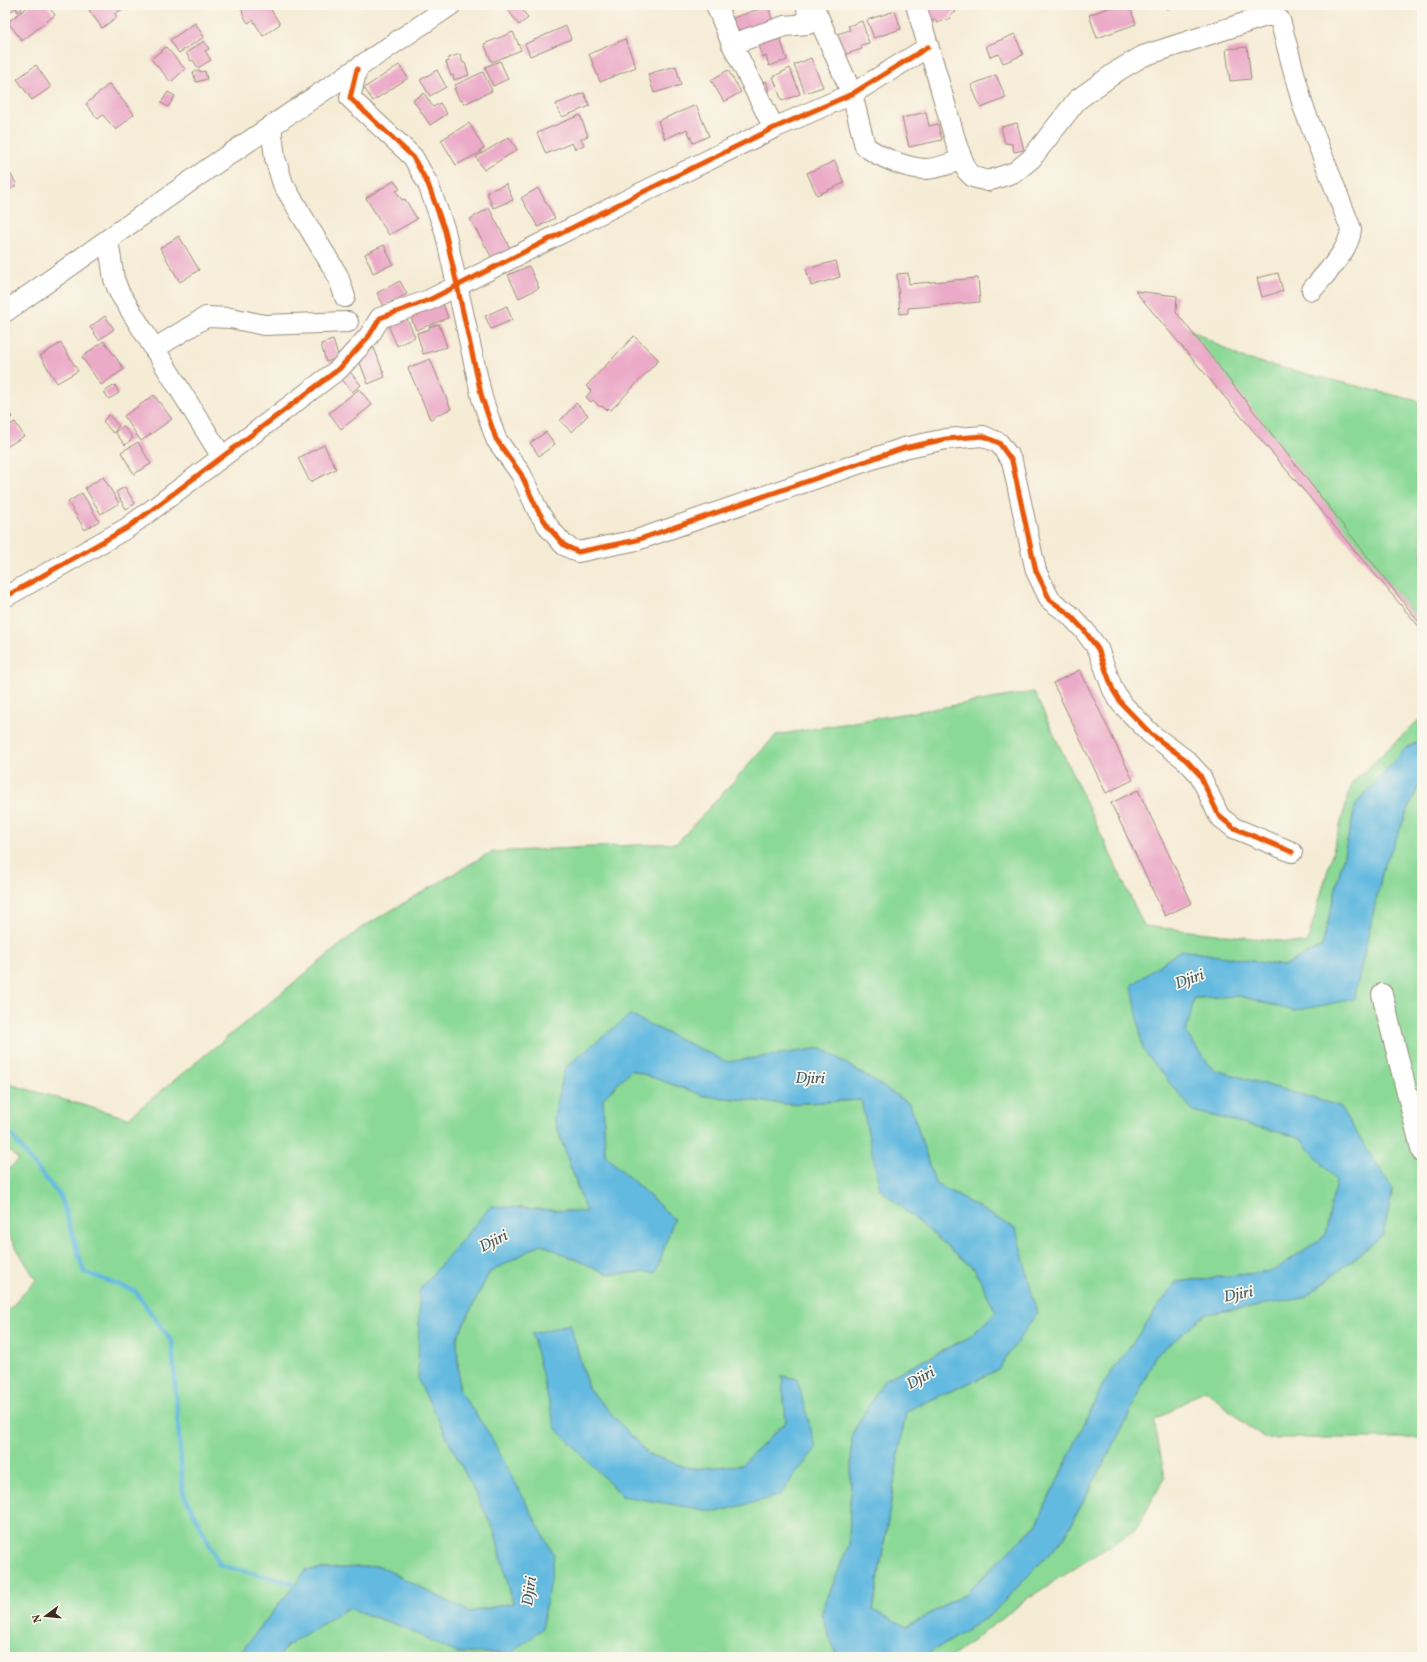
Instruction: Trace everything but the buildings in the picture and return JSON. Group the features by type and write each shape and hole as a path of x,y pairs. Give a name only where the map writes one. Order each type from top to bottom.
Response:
{"street":[{"path":"5,312 271,126 451,5"},
{"path":"716,5 732,44 774,128"},
{"path":"732,44 785,26 808,24 807,5"},
{"path":"813,5 852,94 863,143 870,150 883,157 914,168 927,169 962,160"},
{"path":"916,5 962,160 967,172 973,177 988,181 1015,172 1031,159 1077,100 1119,70 1143,56 1248,12 1266,16 1274,16 1280,20 1303,106 1351,229 1350,237 1345,248 1312,290"},
{"path":"5,597 127,528 339,369 369,336 380,318 429,300 636,195 774,128 852,94 928,47"},
{"path":"357,69 350,98 413,156 428,184 445,231 482,398 496,438 521,474 538,511 550,529 564,545 578,552 637,540 904,448 946,439 983,436 999,443 1012,461 1036,570 1050,600 1069,614 1098,650 1114,690 1121,703 1151,734 1186,760 1200,775 1219,816 1234,828 1292,852"},
{"path":"271,126 275,158 284,184 338,276 344,297"},
{"path":"108,240 116,286 222,457"},
{"path":"154,349 206,317 231,318 264,325 348,322"},
{"path":"1382,994 1422,1152"}],"green space":[{"path":"1168,317 1242,358 1422,402 1422,628"},
{"path":"1034,692 1144,926 1307,944 1352,783 1422,717 1422,740 1406,748 1356,804 1322,946 1283,966 1181,950 1132,985 1193,1111 1299,1137 1337,1180 1325,1236 1273,1271 1176,1282 1103,1384 1037,1524 965,1594 906,1627 873,1611 906,1411 998,1370 1016,1229 935,1183 910,1104 822,1048 727,1062 630,1015 554,1119 586,1212 491,1206 418,1380 494,1530 513,1603 469,1612 379,1566 306,1570 237,1657 5,1657 5,1314 36,1280 5,1229 5,1172 19,1160 5,1147 5,1083 128,1118 361,928 491,852 677,843 776,735"},
{"path":"1422,785 1422,1438 1263,1438 1205,1390 1154,1421 1165,1477 1135,1530 1030,1597 951,1657 922,1657 991,1615 1064,1538 1126,1421 1155,1356 1206,1314 1304,1298 1383,1235 1339,1106 1212,1069 1186,1033 1194,998 1240,996 1294,1011 1354,998 1383,869 1417,789"},
{"path":"631,1070 705,1096 787,1104 862,1100 881,1189 975,1270 996,1312 970,1337 884,1380 852,1434 849,1544 821,1614 837,1657 280,1657 286,1646 348,1608 400,1626 542,1629 490,1435 459,1390 457,1338 489,1273 541,1244 608,1274 674,1219 605,1155 603,1099","holes":["570,1324 588,1388 648,1454 691,1469 742,1465 786,1422 782,1376 797,1379 779,1496 622,1496 533,1334"]}],"water":[{"name":"Djiri","path":"1422,740 1422,785 1417,789 1383,869 1354,999 1294,1011 1240,996 1194,998 1186,1033 1212,1069 1339,1106 1393,1189 1383,1235 1304,1298 1206,1314 1155,1356 1126,1421 1064,1538 991,1615 922,1657 837,1657 821,1614 849,1544 852,1434 884,1380 970,1337 996,1312 975,1270 880,1189 861,1100 787,1104 705,1096 631,1070 603,1099 605,1155 674,1219 656,1272 608,1274 541,1244 489,1273 457,1338 459,1390 490,1435 554,1555 542,1629 511,1653 457,1653 400,1626 348,1608 286,1646 280,1657 237,1657 306,1570 379,1566 469,1612 513,1603 494,1530 418,1380 419,1290 491,1206 586,1212 554,1118 565,1067 630,1015 727,1062 822,1048 910,1104 935,1183 1016,1229 1037,1313 998,1370 906,1411 873,1610 907,1627 965,1594 1037,1524 1103,1384 1176,1282 1273,1271 1325,1236 1336,1180 1299,1137 1193,1111 1143,1050 1132,985 1181,950 1283,966 1322,946 1356,804 1406,748"},
{"path":"570,1324 588,1388 648,1454 691,1469 741,1465 786,1422 782,1376 797,1379 816,1448 779,1496 717,1512 622,1496 555,1427 532,1334"}],"waterway":[{"path":"5,1126 61,1197 84,1272 135,1291 172,1342 183,1492 220,1565 292,1583 297,1588"}],"cycle path":[{"path":"5,597 127,528 157,506 339,369 369,336 380,318 429,300 774,128 852,94 928,47"},
{"path":"357,69 350,98 413,157 428,184 445,231 482,398 496,439 521,474 538,511 550,529 564,545 578,552 637,540 904,448 946,439 983,436 999,443 1012,461 1036,571 1050,600 1069,614 1084,630 1098,649 1113,690 1121,703 1151,734 1186,760 1200,775 1219,816 1234,828 1292,852"}]}
